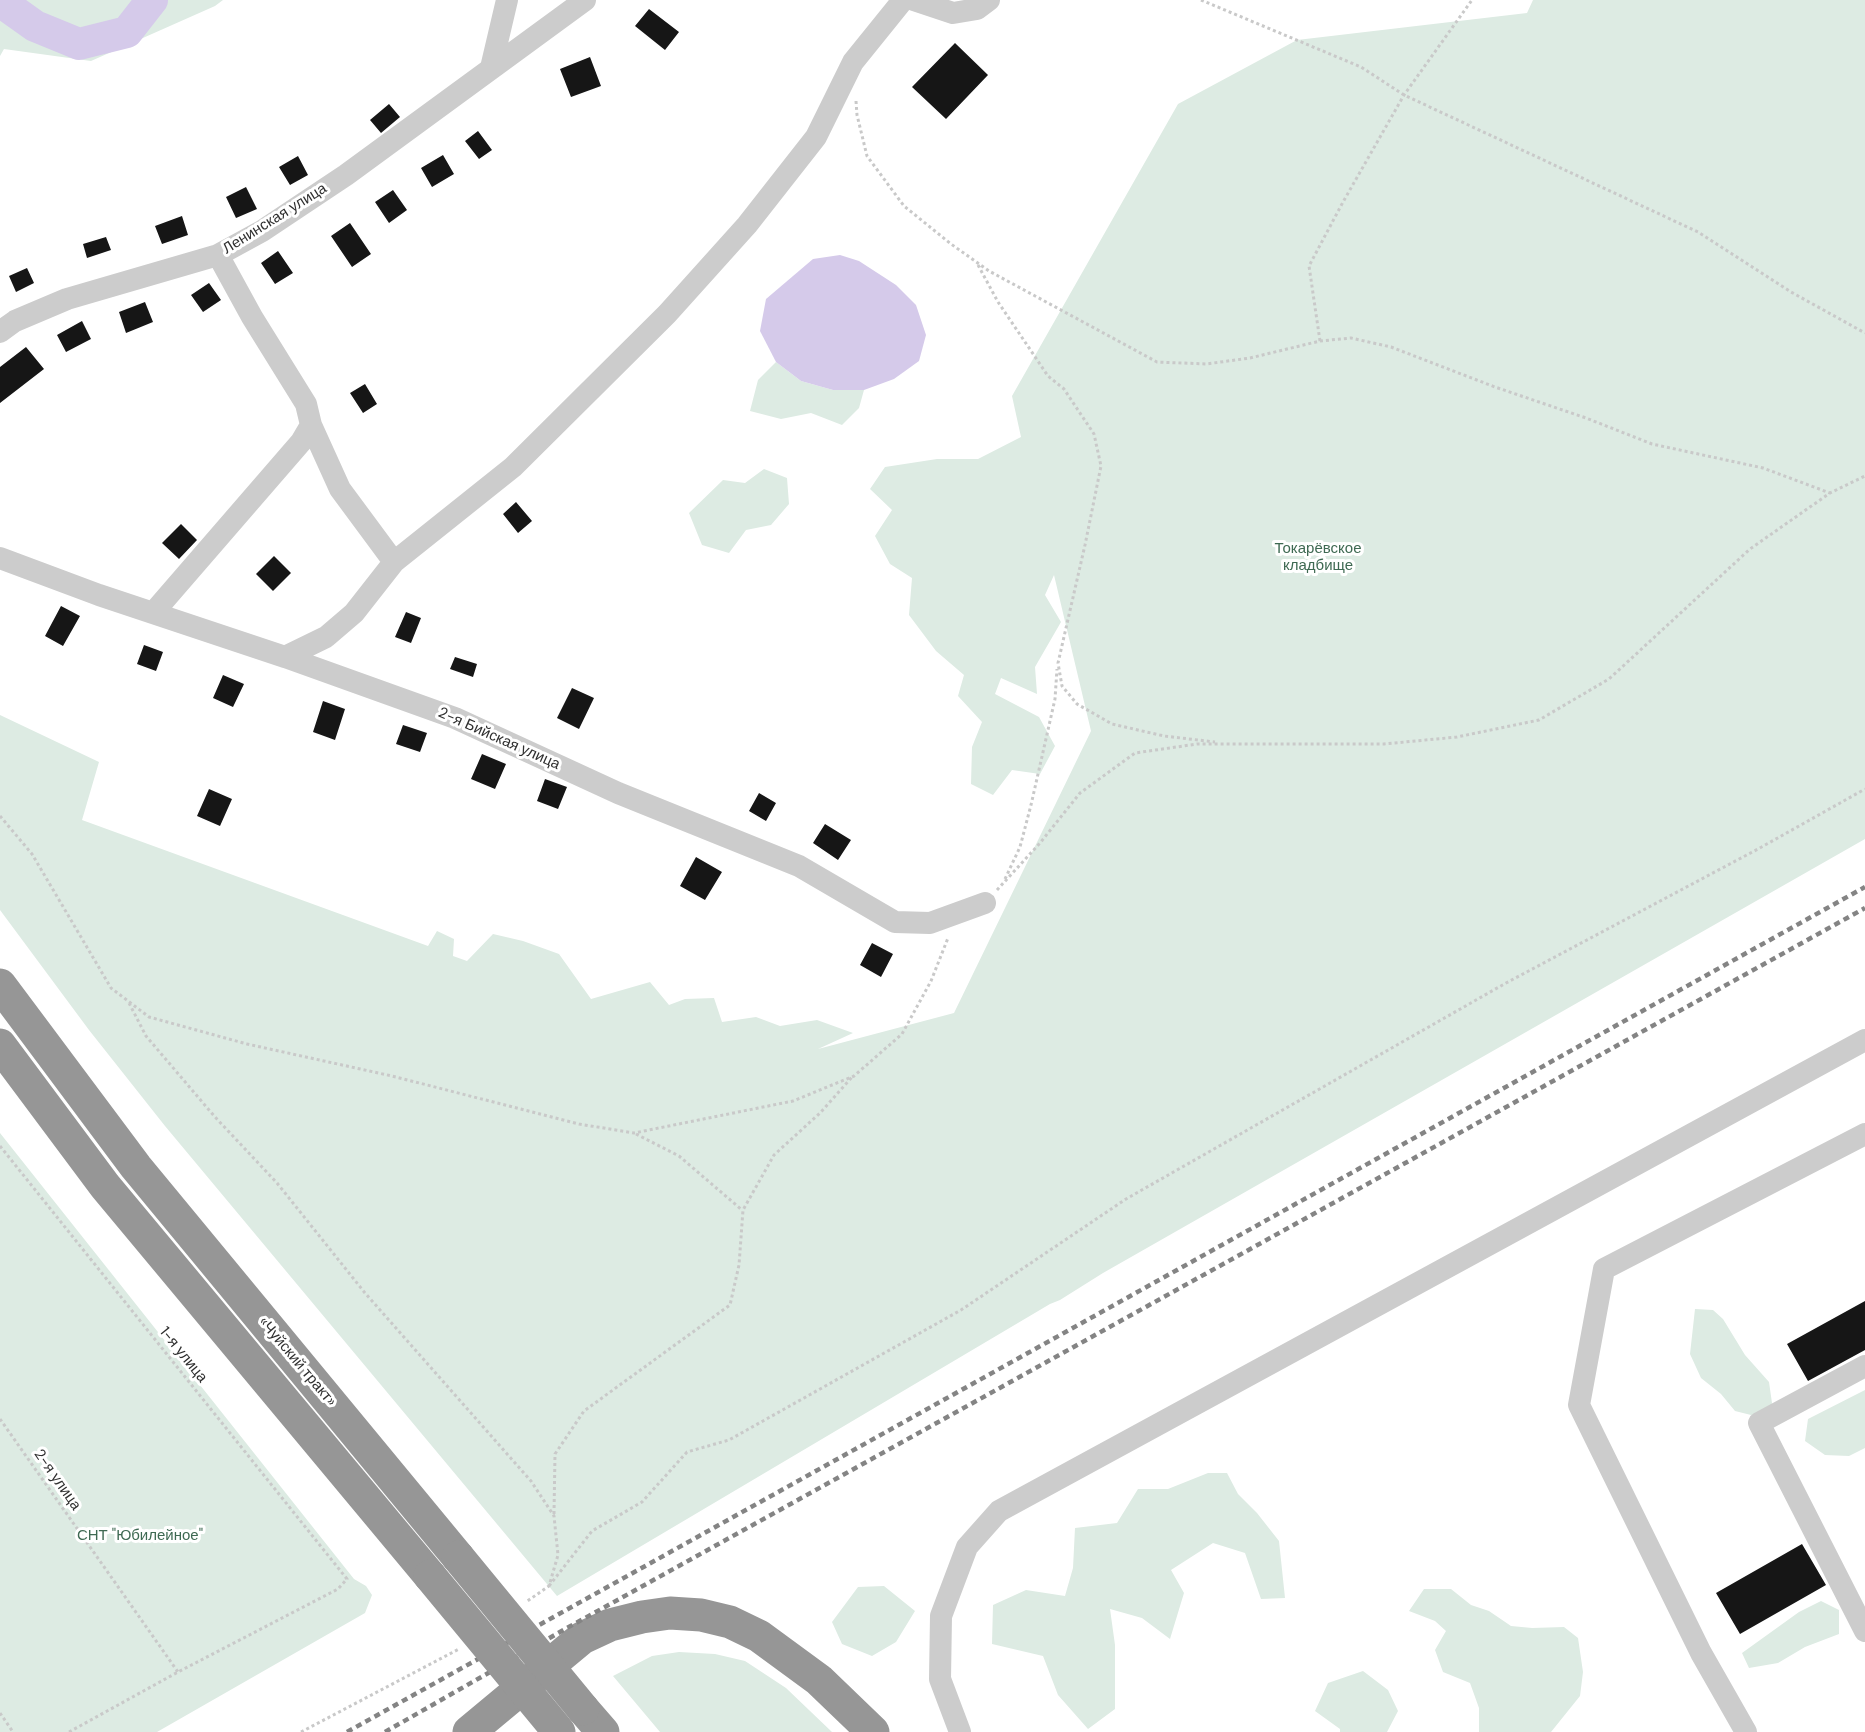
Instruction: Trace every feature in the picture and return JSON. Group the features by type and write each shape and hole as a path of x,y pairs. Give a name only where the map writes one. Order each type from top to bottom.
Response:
{"highway":[{"name":"«Чуйский тракт»","path":"0,985 136,1167 592,1721"},
{"path":"0,1045 105,1185 559,1732"},
{"path":"469,1732 582,1638 610,1625 670,1613 701,1615 730,1622 759,1636 819,1680 873,1732"}],"street":[{"path":"491,68 507,0"},
{"name":"Ленинская улица","path":"0,332 15,321 67,299 218,255 262,231 346,175 585,0"},
{"path":"285,657 326,637 354,613 394,562 513,467 667,314 747,225 816,137 852,62 903,0"},
{"path":"914,0 953,13 977,9 988,0"},
{"path":"218,255 252,317 306,404 311,424 340,489 394,562"},
{"path":"153,613 301,442 311,424"},
{"name":"2-я Бийская улица","path":"0,558 99,595 285,657 455,718 618,793 799,866 895,922 930,923 985,903"},
{"path":"960,1732 940,1679 941,1616 967,1548 999,1511 1865,1040"},
{"path":"1746,1732 1701,1653 1579,1405 1604,1269 1865,1134"},
{"path":"1865,1366 1759,1423 1865,1631"}],"path":[{"path":"1201,0 1361,67 1404,95 1698,232 1791,292 1865,333"},
{"path":"1320,341 1309,266 1342,202 1404,95 1472,0"},
{"path":"852,62 857,115 867,156 904,206 989,272 1157,362 1206,364 1250,358 1320,341 1351,338 1391,347 1652,444 1763,468 1830,493"},
{"path":"977,263 998,302 1048,376 1064,390 1094,434 1101,466 1058,663 1055,699 1031,805 1020,847 1002,883"},
{"path":"985,903 1040,843 1080,793 1135,753 1197,744 1384,744 1457,737 1539,720 1609,679 1750,549 1830,493 1865,476"},
{"path":"1058,663 1062,686 1077,704 1112,724 1164,736 1232,743"},
{"path":"519,1606 549,1586 592,1531 642,1502 687,1452 729,1440 951,1316 1136,1194 1496,989 1865,789"},
{"path":"0,816 32,854 111,988 149,1017 248,1044 392,1076 579,1124 634,1133 679,1156 743,1210"},
{"path":"549,1586 558,1555 554,1516 555,1454 584,1411 730,1305 739,1265 743,1210 774,1155 820,1113 854,1076 902,1034 931,981 952,929"},
{"path":"129,1001 146,1036 215,1117 277,1183 365,1293 531,1480 554,1516"},
{"path":"634,1133 793,1101 854,1076"},
{"name":"1-я улица","path":"0,1146 347,1579 339,1589 178,1672"},
{"name":"2-я улица","path":"0,1419 178,1672"},
{"path":"301,1732 451,1655 460,1648"},
{"path":"69,1732 178,1672"},
{"path":"0,1713 13,1732"}],"green space":[{"path":"0,0 223,0 215,6 91,61 4,49 0,56"},
{"name":"Токарёвское кладбище","path":"1533,0 1865,0 1865,839 1103,1273 557,1596 165,1126 89,1030 0,910 0,715 99,762 82,820 428,946 437,931 454,939 453,956 467,961 493,934 523,941 559,954 591,999 650,982 669,1005 685,999 714,998 722,1022 756,1017 780,1026 817,1020 853,1033 818,1049 954,1013 1091,731 1054,575 1045,595 1061,622 1035,667 1037,694 1001,678 995,694 1039,717 1055,746 1040,774 1012,770 993,795 971,784 972,747 982,722 958,696 964,675 936,651 909,615 912,578 890,564 875,536 892,510 870,489 885,467 937,459 978,459 1021,437 1012,396 1178,104 1297,40 1527,13"},
{"path":"776,362 801,381 833,390 864,390 859,408 842,425 811,413 781,419 750,411 758,380"},
{"path":"764,469 787,478 789,504 771,525 746,530 729,553 702,545 689,513 723,480 745,483"},
{"name":"СНТ \"Юбилейное\"","path":"0,1133 354,1579 366,1586 372,1595 365,1613 157,1732 0,1732"},
{"path":"1695,1309 1713,1310 1723,1319 1745,1355 1769,1382 1772,1403 1767,1419 1735,1411 1721,1394 1701,1378 1690,1354"},
{"path":"1865,1390 1865,1448 1849,1456 1825,1455 1805,1441 1808,1419"},
{"path":"1208,1473 1227,1473 1238,1494 1257,1513 1279,1541 1285,1598 1261,1599 1245,1553 1213,1543 1171,1570 1184,1593 1170,1639 1142,1618 1110,1609 1115,1645 1115,1709 1088,1729 1058,1695 1043,1656 992,1644 993,1605 1026,1590 1065,1596 1073,1568 1075,1528 1117,1523 1138,1489 1168,1489"},
{"path":"884,1586 915,1611 896,1642 872,1656 842,1644 832,1622 858,1587"},
{"path":"1424,1589 1451,1589 1471,1605 1489,1611 1511,1626 1564,1627 1578,1638 1583,1672 1580,1696 1551,1732 1479,1732 1479,1708 1470,1683 1443,1672 1435,1650 1446,1631 1435,1621 1409,1611"},
{"path":"1821,1601 1839,1610 1839,1634 1805,1647 1778,1663 1749,1668 1742,1653 1799,1612"},
{"path":"679,1652 715,1654 745,1661 786,1688 832,1732 660,1732 613,1676 652,1656"},
{"path":"1363,1671 1388,1690 1398,1711 1387,1732 1340,1732 1340,1729 1315,1711 1328,1683"}],"shaded area":[{"path":"840,255 859,261 896,285 916,305 926,335 919,361 894,379 864,390 833,390 801,381 776,362 760,331 766,299 813,259"}],"building":[{"path":"649,9 679,32 665,50 635,26"},
{"path":"955,43 988,75 946,119 912,87"},
{"path":"590,57 601,86 571,97 560,69"},
{"path":"389,104 400,117 381,133 370,120"},
{"path":"478,131 492,150 479,159 465,141"},
{"path":"443,155 454,174 432,187 421,168"},
{"path":"298,156 308,175 290,185 279,167"},
{"path":"246,187 257,209 236,218 226,197"},
{"path":"393,190 407,210 389,223 375,202"},
{"path":"182,216 188,235 162,244 155,226"},
{"path":"350,223 371,254 352,267 331,236"},
{"path":"106,237 111,250 87,258 83,244"},
{"path":"278,251 293,273 275,284 261,263"},
{"path":"27,268 34,283 16,292 9,276"},
{"path":"209,283 221,300 203,312 191,295"},
{"path":"145,302 153,322 126,333 119,312"},
{"path":"82,321 91,339 66,352 57,335"},
{"path":"26,347 44,369 0,403 0,367"},
{"path":"365,384 377,404 363,413 350,393"},
{"path":"516,502 532,521 518,533 503,514"},
{"path":"181,524 197,540 179,559 162,543"},
{"path":"274,556 291,573 273,591 256,574"},
{"path":"61,606 80,616 63,646 45,636"},
{"path":"406,612 421,618 411,643 395,637"},
{"path":"144,645 163,652 156,671 137,664"},
{"path":"455,657 477,664 473,677 450,669"},
{"path":"223,675 244,684 233,707 213,698"},
{"path":"572,688 594,698 579,729 557,718"},
{"path":"323,701 345,709 335,740 313,732"},
{"path":"403,725 427,733 420,752 396,744"},
{"path":"482,754 506,764 495,789 471,779"},
{"path":"545,779 567,787 558,809 537,801"},
{"path":"209,789 232,799 220,826 197,816"},
{"path":"759,793 776,803 766,821 749,811"},
{"path":"825,824 851,840 838,860 813,843"},
{"path":"696,857 722,872 705,900 680,886"},
{"path":"872,943 893,954 881,977 860,965"},
{"path":"1865,1301 1865,1350 1808,1381 1787,1344"},
{"path":"1802,1544 1826,1585 1740,1634 1716,1593"}],"waterway":[{"path":"0,1 35,26 79,44 127,32 152,0"}],"railway":[{"path":"347,1732 1865,887"},
{"path":"385,1732 567,1628 1865,908"}]}
